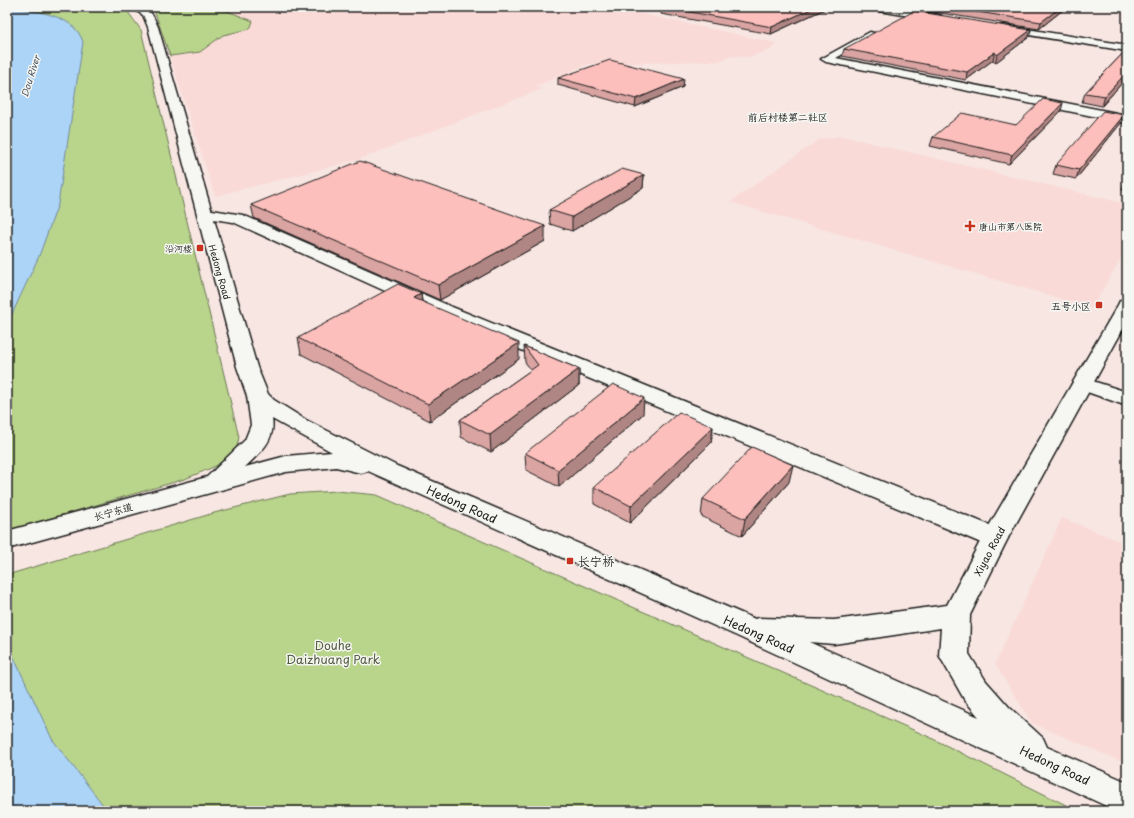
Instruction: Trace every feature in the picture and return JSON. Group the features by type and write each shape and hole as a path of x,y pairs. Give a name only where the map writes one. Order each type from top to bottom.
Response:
{"street":[{"name":"Hedong Road","path":"135,7 147,13 153,27 206,214 212,245 241,344 258,396 266,405 298,425 389,472 747,628 1044,760 1127,799"},
{"path":"872,7 949,20"},
{"path":"891,24 911,13"},
{"path":"991,26 1127,48"},
{"path":"878,31 826,59 1127,119"},
{"path":"206,214 237,218 445,311 995,538"},
{"name":"Xiyao Road","path":"956,615 995,538 1127,305"},
{"path":"1083,384 1127,399"},
{"path":"216,482 256,443 262,425 258,396"},
{"name":"Hedong Road","path":"216,482 286,464 336,459 389,472"},
{"name":"长宁东道","path":"9,540 216,482"},
{"path":"747,628 834,632 956,615 954,655 975,690 998,716 1044,760"}],"shaded area":[{"path":"217,7 609,7 776,43 772,49 750,57 732,56 719,61 589,64 536,86 542,89 357,160 215,196 170,56 200,52 223,35 250,29 252,21"},
{"name":"唐山市第八医院","path":"842,136 1127,204 1127,248 1092,308 730,202 820,139"},
{"path":"1062,518 1127,544 1127,764 1032,723 995,664"}],"green space":[{"path":"26,7 121,7 128,12 141,30 239,437 236,451 216,466 185,479 7,531 7,11"},
{"path":"153,7 217,7 253,21 250,29 223,35 200,52 170,56"},
{"name":"Douhe Daizhuang Park","path":"337,491 377,495 927,736 1078,811 7,811 7,575 214,513 290,494"}],"water":[{"name":"Dou River","path":"7,7 40,12 62,19 78,32 83,42 58,204 39,256 7,325"},
{"path":"7,643 52,739 103,805 111,811 7,811"}],"building":[{"path":"663,7 815,7 772,27"},
{"path":"946,7 1061,7 1041,22"},
{"path":"914,11 1031,30 997,55 995,52 967,72 844,49"},
{"path":"1127,49 1127,72 1105,96 1085,93"},
{"path":"610,60 684,79 636,99 558,78"},
{"path":"1043,99 1063,103 1012,155 933,137 962,113 1016,125"},
{"path":"1103,111 1124,115 1079,170 1056,165"},
{"path":"360,161 545,226 438,285 251,205"},
{"path":"622,169 644,175 572,217 549,210"},
{"path":"398,284 421,294 414,298 519,343 428,404 298,338"},
{"path":"524,346 579,369 490,435 460,420 538,365"},
{"path":"613,384 644,398 558,470 525,453"},
{"path":"679,412 713,427 631,506 594,487"},
{"path":"752,447 793,465 745,519 703,499"}],"place":[{"name":"唐山市第八医院","path":"970,226"},
{"name":"沿河楼","path":"200,248"},
{"name":"五号小区","path":"1099,305"},
{"name":"长宁桥","path":"570,561"}],"district":[{"name":"前后村楼第二社区","path":"788,116"}]}
